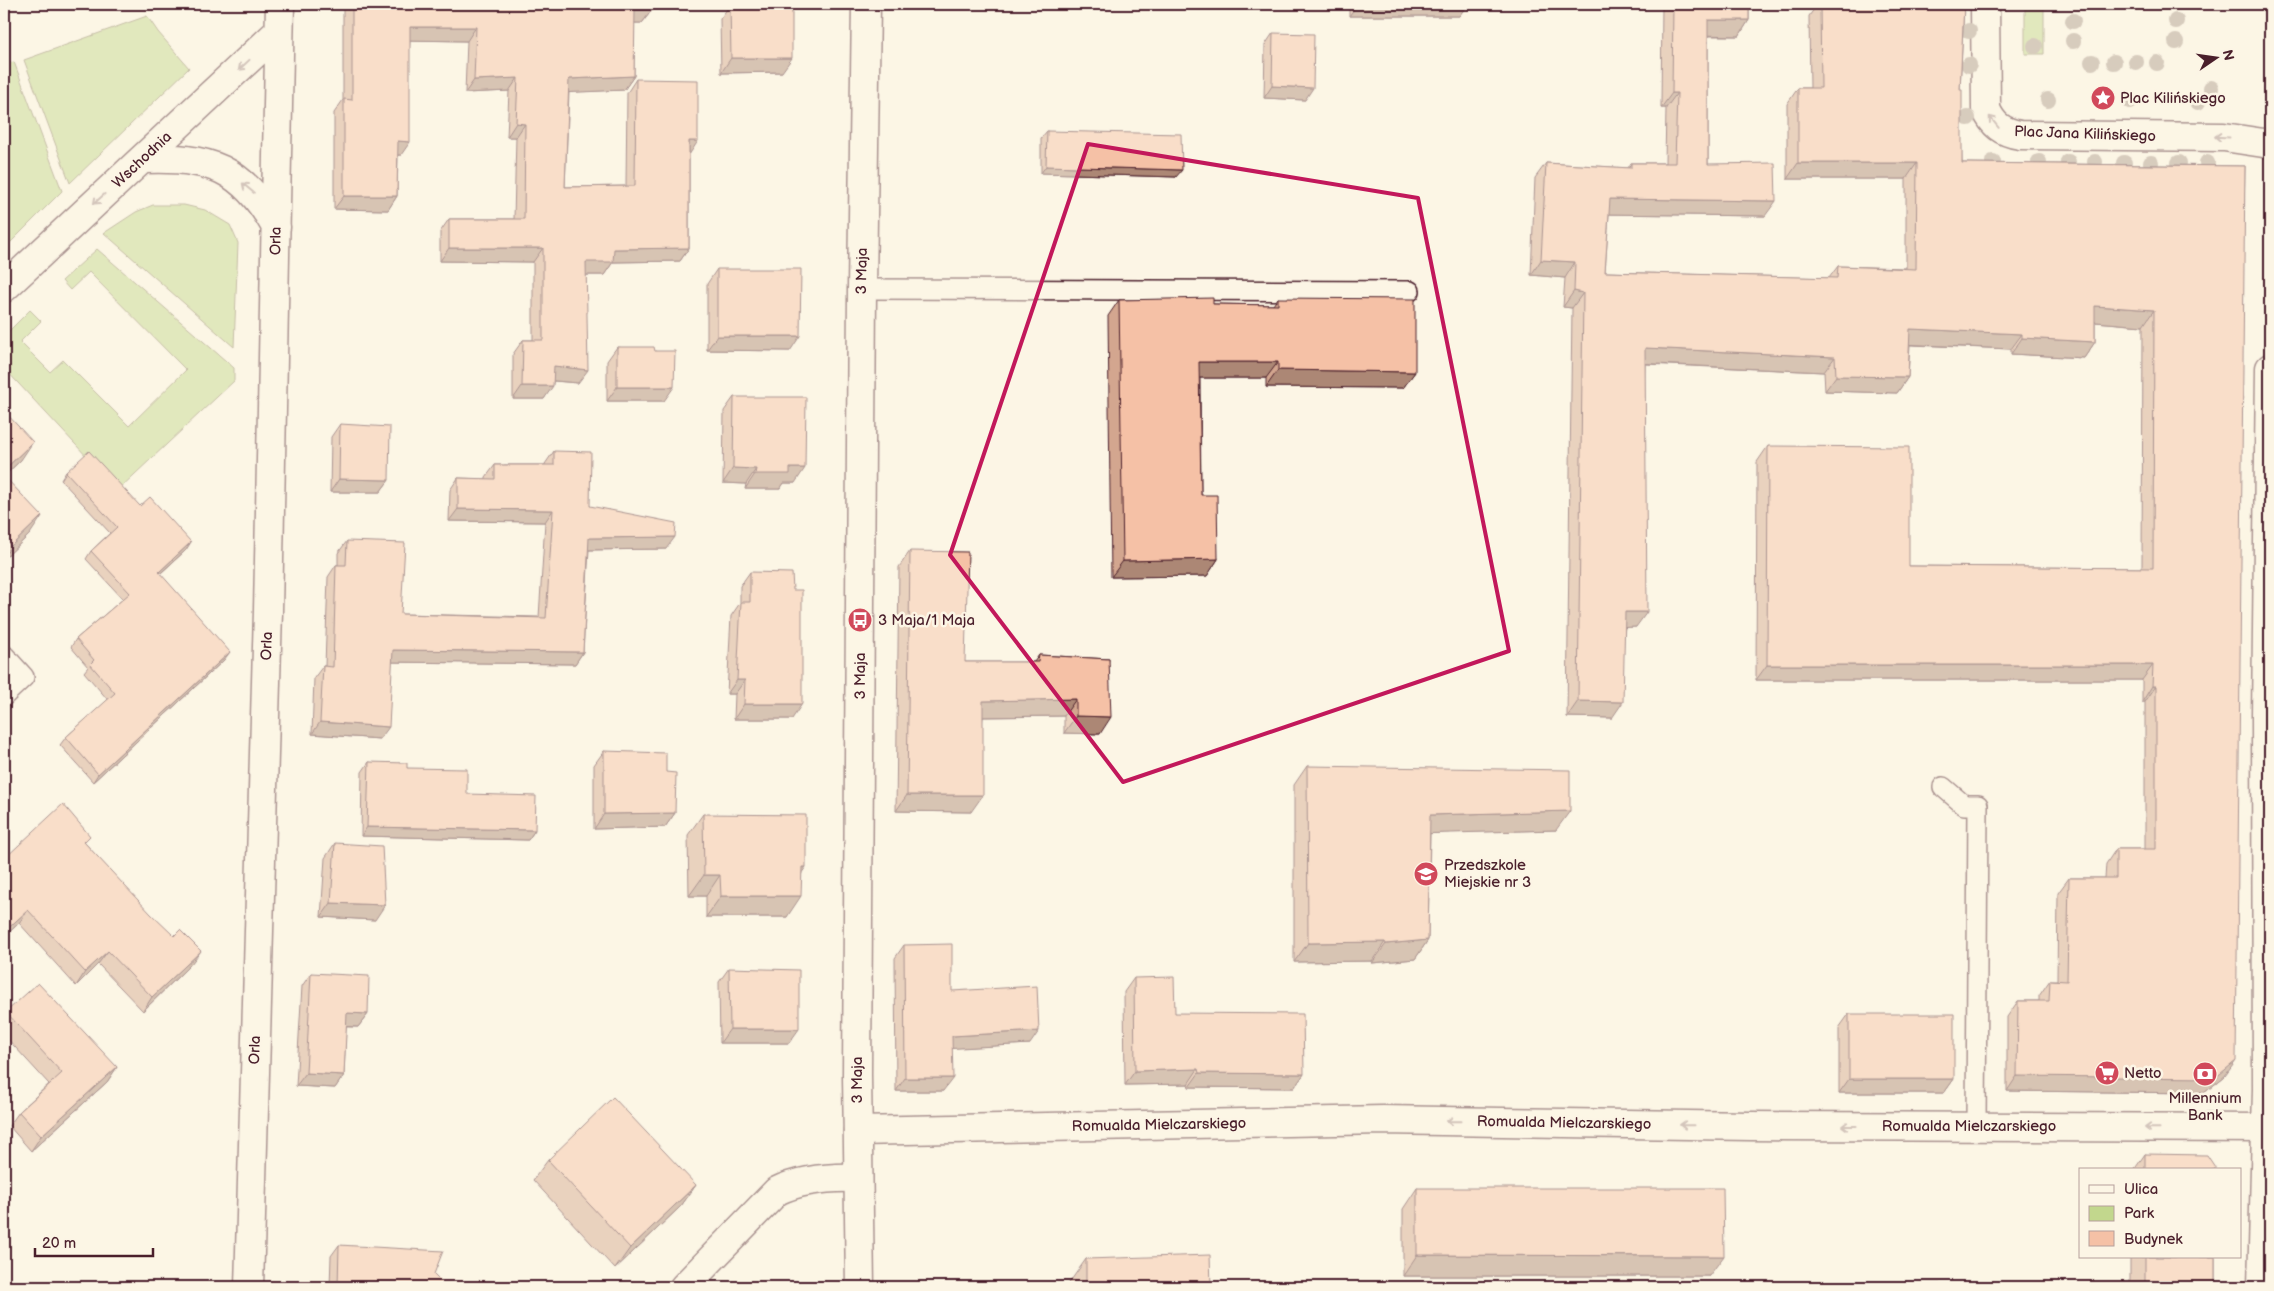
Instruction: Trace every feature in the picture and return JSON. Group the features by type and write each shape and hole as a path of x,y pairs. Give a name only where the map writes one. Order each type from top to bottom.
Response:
{"street":[{"name":"Orla","path":"249,1287 268,610 280,4"},
{"name":"3 Maja","path":"860,1287 858,1131 862,289 866,4"},
{"name":"Plac Jana Kilińskiego","path":"1985,4 1986,109 1991,121 2001,130 2020,135 2224,137 2270,144"},
{"name":"Wschodnia","path":"4,288 279,31"},
{"path":"144,159 172,158 192,160 224,170 255,193 276,227"},
{"path":"2262,1287 2268,1128 2266,716 2270,368"},
{"name":"Romualda Mielczarskiego","path":"858,1131 1383,1120 1750,1126 2268,1128"},
{"path":"684,1287 777,1191 791,1184 837,1177 858,1178"}],"lane":[{"path":"862,289 1410,291"},
{"path":"4,655 24,677 4,696"},
{"path":"1943,787 1964,805 1978,805 1976,1126"}],"highlighted area":[{"path":"1088,144 1418,198 1509,651 1123,782 950,555"}],"green space":[{"path":"2025,4 2044,4 2044,54 2025,54"},
{"path":"147,16 189,68 70,183 24,60"},
{"path":"14,62 62,191 4,249 4,64"},
{"path":"153,205 184,205 205,210 230,225 238,243 234,347 104,233 136,212"},
{"path":"97,249 234,368 234,381 118,490 4,368 4,336 30,310 41,321 20,342 50,372 63,360 129,426 186,370 89,272 70,290 62,281"}],"building":[{"path":"352,4 652,4 652,10 635,10 634,76 569,79 565,187 635,186 636,79 698,80 698,141 689,141 689,248 614,249 613,262 586,262 588,370 554,366 553,386 522,386 523,340 543,340 543,248 449,248 449,219 524,219 525,124 516,123 518,78 474,80 476,27 410,27 410,142 398,141 397,196 344,196 344,99 352,100"},
{"path":"1673,4 1749,4 1749,20 1708,20 1708,164 1775,163 1776,201 1610,199 1605,272 1837,278 1838,266 1916,269 1917,163 1798,163 1798,88 1821,88 1820,4 1964,4 1960,90 1962,90 1962,163 2245,166 2236,1061 2215,1078 2017,1076 2018,1001 2049,1001 2050,980 2067,981 2069,878 2116,878 2116,849 2156,849 2156,686 2152,686 2153,665 1767,665 1768,446 1909,447 1909,566 2153,568 2154,310 2095,306 2095,342 2022,338 2022,334 1910,329 1908,377 1836,376 1835,357 1645,348 1647,612 1625,612 1623,702 1578,701 1583,293 1574,291 1575,262 1541,260 1546,163 1631,168 1631,163 1675,163 1677,93 1672,93"},
{"path":"730,5 792,5 792,58 731,58"},
{"path":"1273,33 1314,34 1313,88 1272,86"},
{"path":"1047,131 1181,134 1182,170 1046,166"},
{"path":"717,269 801,269 800,336 717,336"},
{"path":"1213,298 1213,304 1278,305 1278,298 1415,299 1415,372 1278,370 1278,362 1199,362 1201,495 1217,495 1218,559 1123,561 1119,300"},
{"path":"617,347 654,347 655,351 675,351 674,387 617,387"},
{"path":"734,397 806,397 805,468 790,468 790,474 755,474 756,469 733,468"},
{"path":"4,411 33,442 4,470"},
{"path":"340,424 390,427 389,480 339,479"},
{"path":"89,451 140,506 150,497 191,542 159,572 230,652 98,774 66,737 115,693 90,664 94,660 76,639 130,593 91,551 117,527 66,472"},
{"path":"554,451 591,452 590,506 676,523 675,537 589,538 583,652 393,650 389,727 320,722 323,666 333,667 336,565 346,565 347,541 405,543 401,614 546,618 553,510 458,509 458,478 495,479 495,465 554,465"},
{"path":"4,476 42,516 11,546 4,539"},
{"path":"910,551 968,552 965,662 1038,662 1039,655 1109,659 1111,717 1076,716 1076,699 983,701 983,795 907,795"},
{"path":"750,572 792,573 793,590 802,590 802,704 744,704 745,680 737,680 741,602 750,602"},
{"path":"604,751 666,753 666,772 676,773 675,813 604,814"},
{"path":"369,762 407,763 407,768 467,769 467,794 536,796 535,830 367,827"},
{"path":"1307,766 1570,770 1570,811 1430,815 1428,940 1386,944 1385,942 1308,943"},
{"path":"63,804 90,836 84,842 151,914 174,936 180,930 201,951 152,997 108,951 85,972 28,910 4,932 4,859"},
{"path":"703,814 806,815 806,867 802,867 801,896 721,896 720,875 704,875"},
{"path":"335,843 382,846 385,905 331,903"},
{"path":"952,944 952,991 1037,986 1039,1031 952,1036 953,1078 905,1078 904,945"},
{"path":"729,968 799,970 799,1029 730,1029"},
{"path":"311,973 369,976 368,1014 347,1013 344,1075 306,1073"},
{"path":"1174,977 1175,1013 1303,1014 1304,1074 1199,1073 1198,1069 1135,1071 1134,978"},
{"path":"38,983 117,1067 41,1136 19,1112 62,1073 6,1012"},
{"path":"1849,1014 1954,1014 1954,1079 1849,1079"},
{"path":"613,1097 696,1185 630,1248 548,1160"},
{"path":"2145,1154 2207,1155 2215,1167 2215,1168 2145,1168"},
{"path":"1417,1188 1723,1188 1724,1256 1417,1255"},
{"path":"339,1245 443,1251 434,1274 447,1287 338,1287"},
{"path":"1210,1255 1211,1287 1086,1287 1086,1259"},
{"path":"2145,1258 2215,1258 2215,1287 2145,1287"},
{"path":"1838,1284 1940,1284 1940,1287 1838,1287"}],"place":[{"name":"Plac Kilińskiego","path":"2103,98"},
{"name":"3 Maja/1 Maja","path":"860,620"},
{"name":"Przedszkole Miejskie nr 3","path":"1426,874"},
{"name":"Netto","path":"2107,1073"},
{"name":"Millennium Bank","path":"2205,1074"}]}
